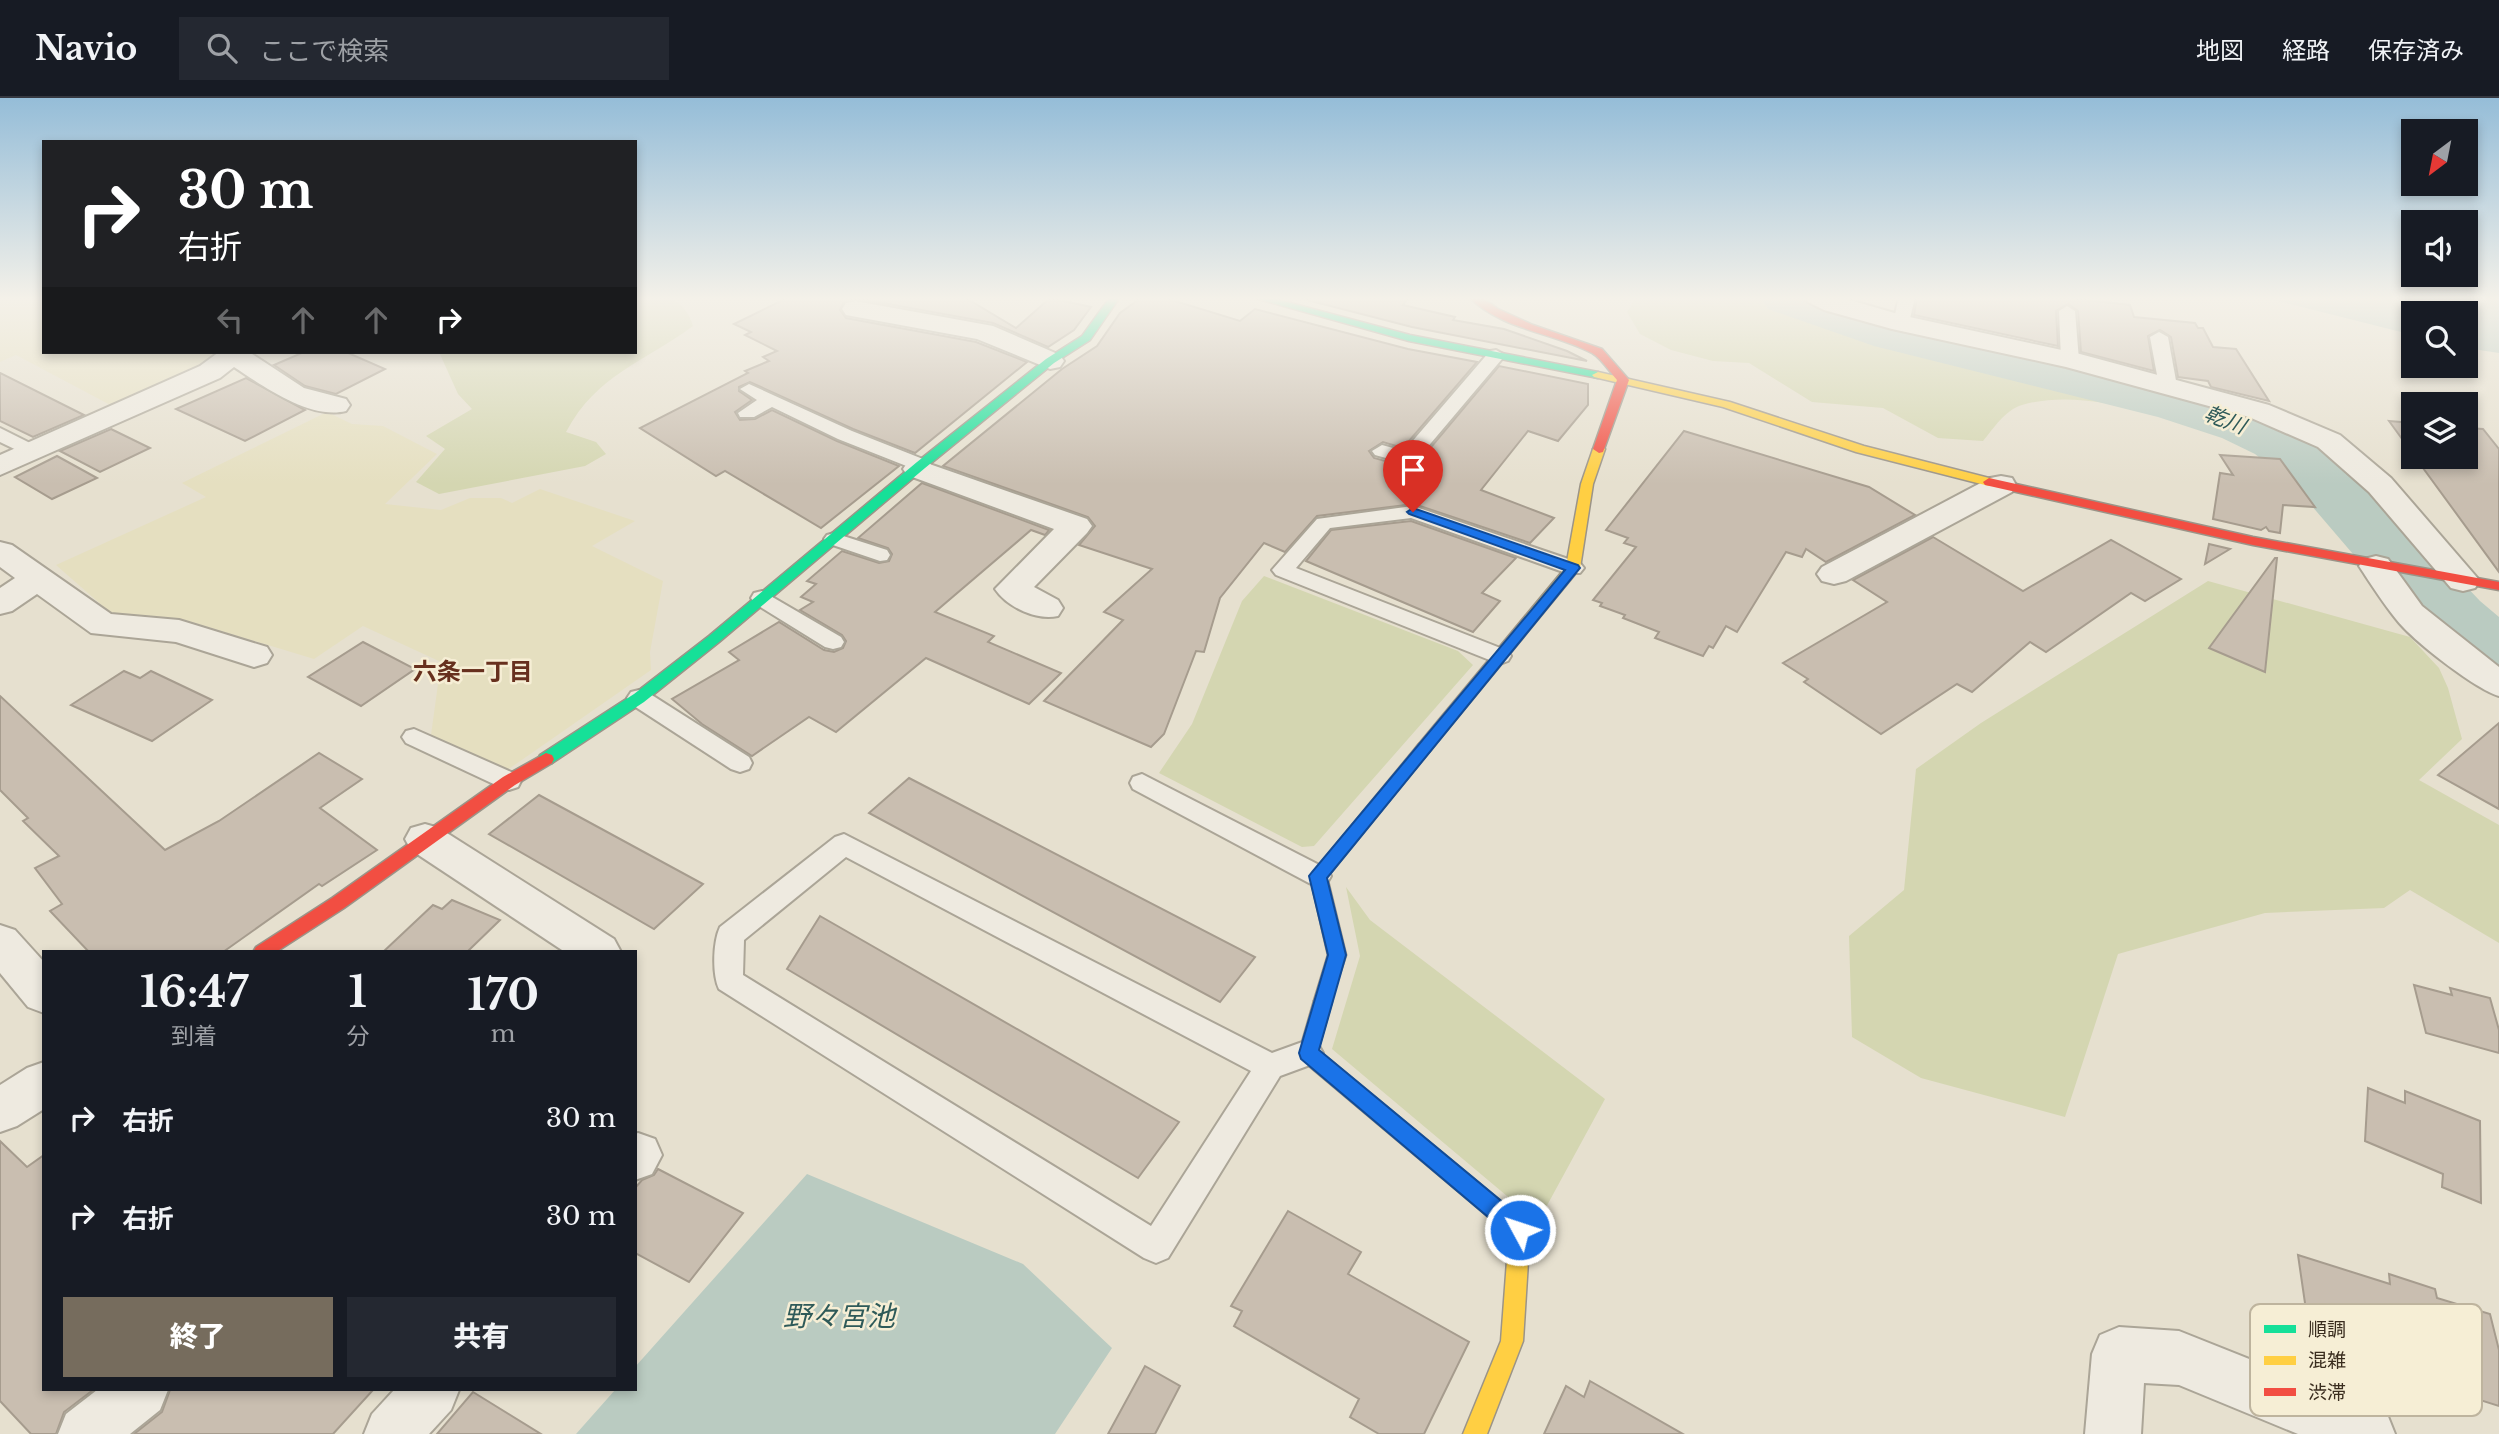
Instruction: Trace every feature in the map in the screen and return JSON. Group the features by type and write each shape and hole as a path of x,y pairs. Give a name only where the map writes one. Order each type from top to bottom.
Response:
{"street":[{"path":"0,466 210,372 226,359"},
{"path":"243,359 294,394 336,405"},
{"path":"1046,359 1050,361"},
{"path":"265,950 338,903 509,781 639,698 1053,359"},
{"path":"1518,359 1726,404 1860,449 2001,485 2376,566 2499,586"},
{"path":"1605,359 1623,380"},
{"path":"2070,360 2259,411 2329,441 2381,485 2463,581"},
{"path":"1475,1434 1512,1341 1520,1230 1308,1053 1337,955 1318,876 1573,568 1587,484 1623,380"},
{"path":"919,467 1076,526 1012,589 1046,608"},
{"path":"1834,574 2001,485"},
{"path":"0,552 103,625 179,631 254,655"},
{"path":"2376,566 2410,614 2477,670 2499,684"},
{"path":"0,603 39,578"},
{"path":"425,839 596,950"},
{"path":"0,942 42,992"},
{"path":"0,1111 42,1084"},
{"path":"2113,1434 2119,1354 2179,1358 2250,1387"},
{"path":"86,1434 139,1391"},
{"path":"392,1434 430,1391"},
{"path":"2322,1416 2367,1434"}],"lane":[{"path":"1382,451 1408,458 1492,359"},
{"path":"2163,359 2168,386"},
{"path":"749,389 919,467"},
{"path":"747,413 772,400"},
{"path":"0,434 31,451"},
{"path":"1500,656 1283,570 1324,523 1413,512 1573,568"},
{"path":"834,540 880,555"},
{"path":"762,598 833,642"},
{"path":"639,698 740,763"},
{"path":"414,737 509,781"},
{"path":"1142,783 1318,876"},
{"path":"1270,1067 844,844 730,935 729,981 1156,1248 1270,1067 1308,1053"}],"shaded area":[{"path":"24,359 212,359 189,377 116,408"},
{"path":"327,412 352,424 383,426 437,454 385,504 441,510 470,498 501,498 512,503 540,489 635,521 592,546 663,581 650,652 651,670 503,773 431,735 441,662 363,626 314,659 192,622 113,615 56,565 206,497 182,483"}],"green space":[{"path":"442,359 641,359 592,396 566,432 596,442 606,454 585,466 439,494 416,482 445,449 426,436 472,409 458,394"},
{"path":"1707,359 1992,359 2143,396 2224,420 2234,427 2218,429 2146,411 2070,399 2046,400 2016,407 2000,420 1983,441 1938,438 1883,408 1812,402 1749,363"},
{"path":"1264,576 1458,651 1473,665 1314,846 1302,847 1159,773 1192,724 1242,601"},
{"path":"2208,581 2410,637 2439,668 2448,688 2462,739 2419,780 2499,825 2499,943 2410,890 2384,908 2265,913 2118,954 2065,1117 1921,1078 1852,1037 1849,936 1904,890 1916,769 1981,723"},
{"path":"1346,887 1370,920 1605,1099 1538,1222 1332,1049 1360,956"}],"water":[{"name":"野々宮池","path":"807,1174 1023,1264 1112,1348 1055,1434 576,1434 614,1391 637,1391 637,1365"}],"building":[{"path":"287,359 363,359 385,369 336,394 305,386 274,365"},
{"path":"767,359 1020,359 1027,362 915,453 853,429 750,382 739,387 739,391 752,400 735,412 740,420 755,419 772,410 837,441 899,466 821,528 725,471 716,476 640,428 748,373 745,371 769,361"},
{"path":"1077,359 1463,359 1477,362 1403,448 1383,442 1369,451 1374,458 1407,467 1417,464 1499,366 1588,384 1588,405 1558,441 1528,431 1481,490 1554,518 1530,543 1414,504 1317,516 1285,552 1264,543 1220,598 1204,652 1196,651 1164,734 1151,747 1044,701 1123,620 1104,612 1152,569 1079,545 1095,526 1088,517 943,466"},
{"path":"2109,359 2152,359 2154,371"},
{"path":"2175,359 2243,359 2269,401 2211,387 2208,381 2178,377"},
{"path":"0,373 84,415 33,437 0,421"},
{"path":"246,378 305,410 245,441 176,409"},
{"path":"2389,421 2401,422 2401,438"},
{"path":"111,429 150,448 100,472 60,451"},
{"path":"2478,429 2483,429 2499,449 2499,572 2424,469 2478,469"},
{"path":"1684,431 1869,487 1915,515 1826,562 1806,549 1802,557 1786,552 1737,632 1726,626 1713,648 1709,646 1703,656 1655,638 1659,632 1623,618 1625,615 1600,606 1602,603 1593,600 1636,547 1624,543 1628,538 1606,530"},
{"path":"2220,455 2280,459 2315,507 2283,505 2280,533 2269,531 2266,527 2261,530 2213,519 2220,473 2233,475"},
{"path":"57,456 97,478 52,499 15,477"},
{"path":"922,483 1049,530 1045,535 1031,530 935,612 994,636 988,642 1061,673 1029,704 926,658 836,732 809,717 752,756 702,724 672,699 739,660 729,652 779,622 824,650 834,652 843,648 846,641 842,635 800,610 813,602 801,597 816,584 807,581 842,551 879,563 889,561 892,554 888,548 858,538"},
{"path":"1411,521 1516,558 1482,593 1500,601 1473,632 1306,561 1331,530"},
{"path":"1933,537 2023,591 2111,540 2181,579 2145,601 2131,593 2046,652 2030,642 1972,692 1957,684 1881,734 1804,682 1808,679 1783,663 1887,602 1853,580"},
{"path":"2209,544 2230,549 2205,564"},
{"path":"2277,558 2265,672 2209,648"},
{"path":"363,642 415,669 361,706 308,677"},
{"path":"124,671 140,678 151,671 212,700 152,741 71,705"},
{"path":"0,696 165,850 219,821 319,753 362,779 320,808 377,850 322,886 319,884 226,950 87,950 50,911 62,904 35,868 59,856 23,821 28,818 0,790"},
{"path":"2499,723 2499,809 2438,775"},
{"path":"909,778 1255,957 1220,1002 869,813"},
{"path":"539,795 703,884 654,929 489,834"},
{"path":"452,900 500,920 469,950 385,950 433,905 442,909"},
{"path":"820,916 1179,1122 1138,1178 787,969"},
{"path":"2414,985 2452,995 2450,988 2490,998 2499,1030 2499,1053 2426,1033"},
{"path":"2368,1088 2405,1103 2405,1091 2480,1121 2481,1203 2442,1187 2443,1174 2365,1141"},
{"path":"0,1141 27,1167 42,1156 42,1391 92,1391 64,1412 56,1434 31,1434 0,1401"},
{"path":"658,1169 743,1213 689,1282 637,1254 637,1186 642,1180 654,1175"},
{"path":"1288,1211 1361,1252 1348,1274 1469,1342 1424,1434 1379,1434 1350,1417 1359,1399 1234,1326 1242,1311 1231,1306"},
{"path":"2298,1255 2390,1284 2389,1274 2435,1289 2437,1298 2457,1304 2305,1304"},
{"path":"2482,1312 2490,1314 2499,1350 2499,1406 2482,1401"},
{"path":"1145,1366 1180,1386 1155,1434 1108,1434"},
{"path":"1590,1381 1683,1434 1544,1434 1566,1386 1584,1397"},
{"path":"170,1391 372,1391 333,1434 134,1434 162,1412"},
{"path":"473,1392 541,1434 437,1434"}],"waterway":[{"name":"乾川","path":"2003,359 2181,403 2246,424 2279,440 2317,469 2452,619 2499,659"}],"traffic: fast":[{"path":"546,759 639,698 714,639 921,465 1053,359"},
{"path":"1518,359 1598,375"}],"traffic: slow":[{"path":"1598,375 1726,404 1860,449 1989,482"},
{"path":"1424,748 1573,568 1587,484 1599,449"},
{"path":"1323,1001 1308,1053 1520,1230 1512,1341 1475,1434"}],"traffic: jam":[{"path":"1599,449 1623,380 1605,359"},
{"path":"1989,482 2253,541 2499,586"},
{"path":"1323,1001 1337,955 1318,876 1424,748"},
{"path":"265,950 338,903 509,781 546,759"}],"district":[{"name":"六条一丁目","path":"473,672"}],"route":[{"path":"1413,512 1573,568 1318,876 1337,955 1308,1053 1520,1230"}]}
